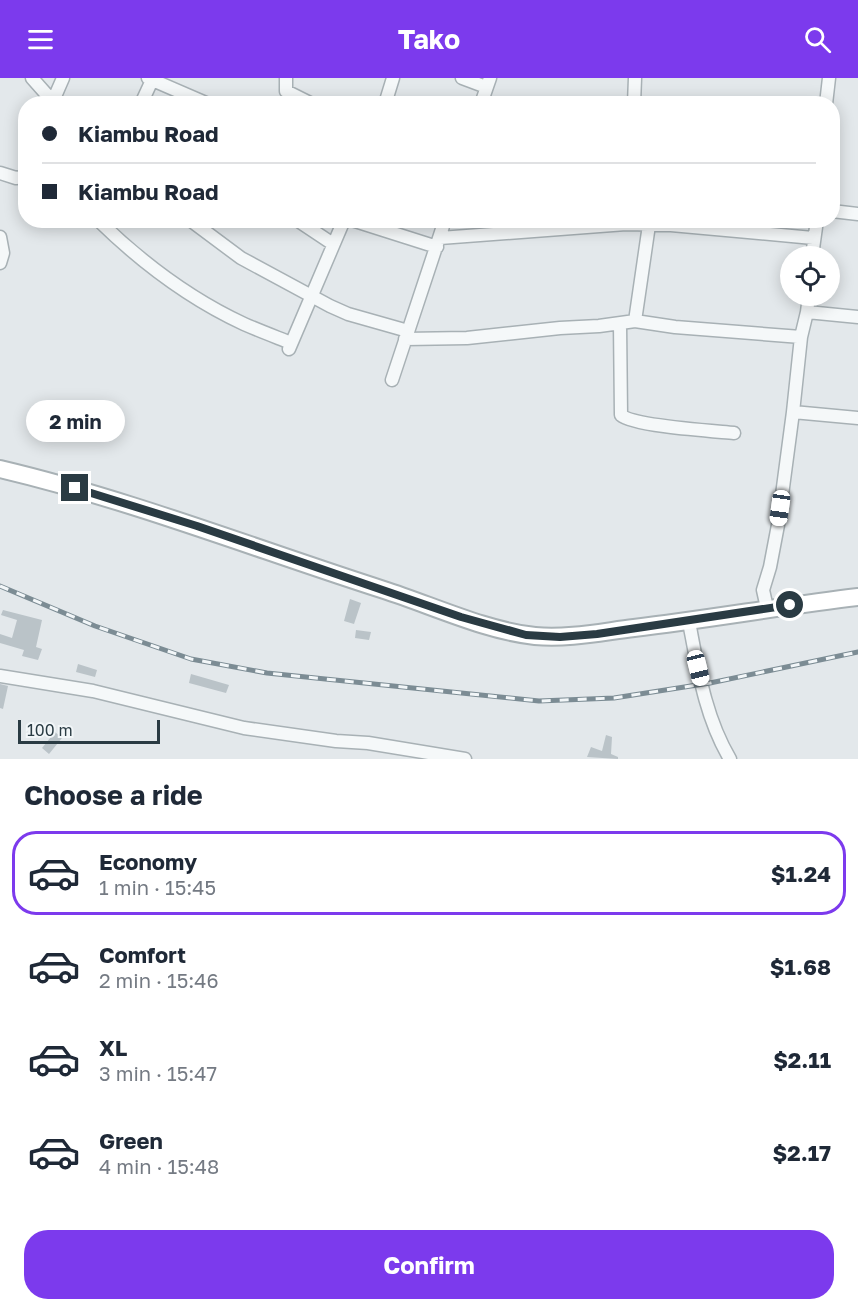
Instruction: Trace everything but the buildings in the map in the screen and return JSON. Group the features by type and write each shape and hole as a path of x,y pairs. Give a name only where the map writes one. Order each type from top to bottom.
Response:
{"main road":[{"path":"0,469 61,484 197,526 343,578 515,633 560,637 597,634 689,622 767,608 858,597"}],"street":[{"path":"32,78 48,96"},
{"path":"56,96 63,78"},
{"path":"286,78 286,91 296,96"},
{"path":"462,78 488,82"},
{"path":"634,96 635,78"},
{"path":"827,96 829,78"},
{"path":"144,96 151,79 190,96"},
{"path":"386,96 389,79"},
{"path":"0,173 18,178"},
{"path":"840,212 858,214"},
{"path":"107,228 137,255 203,302 290,347 340,228"},
{"path":"201,228 242,258 312,296 348,314 406,335 467,338 635,321 675,327 801,337"},
{"path":"309,228 333,244"},
{"path":"383,228 438,242 570,228"},
{"path":"392,380 442,228"},
{"path":"635,321 649,228"},
{"path":"687,228 813,238"},
{"path":"813,246 815,228"},
{"path":"0,237 3,253 0,262"},
{"path":"767,608 763,590 778,525 801,337 808,306"},
{"path":"807,312 858,316"},
{"path":"620,324 621,415 626,419 642,422 734,433"},
{"path":"793,412 858,418"},
{"path":"689,622 709,713 720,742 730,759"},
{"path":"0,676 93,692 244,728 336,741 368,743 465,759"}],"railway":[{"path":"0,586 95,626 191,659 267,673 539,701 614,698 710,683 858,652"}],"route":[{"path":"75,488 197,526 461,617 526,635 560,637 597,634 689,622 790,605"}]}
